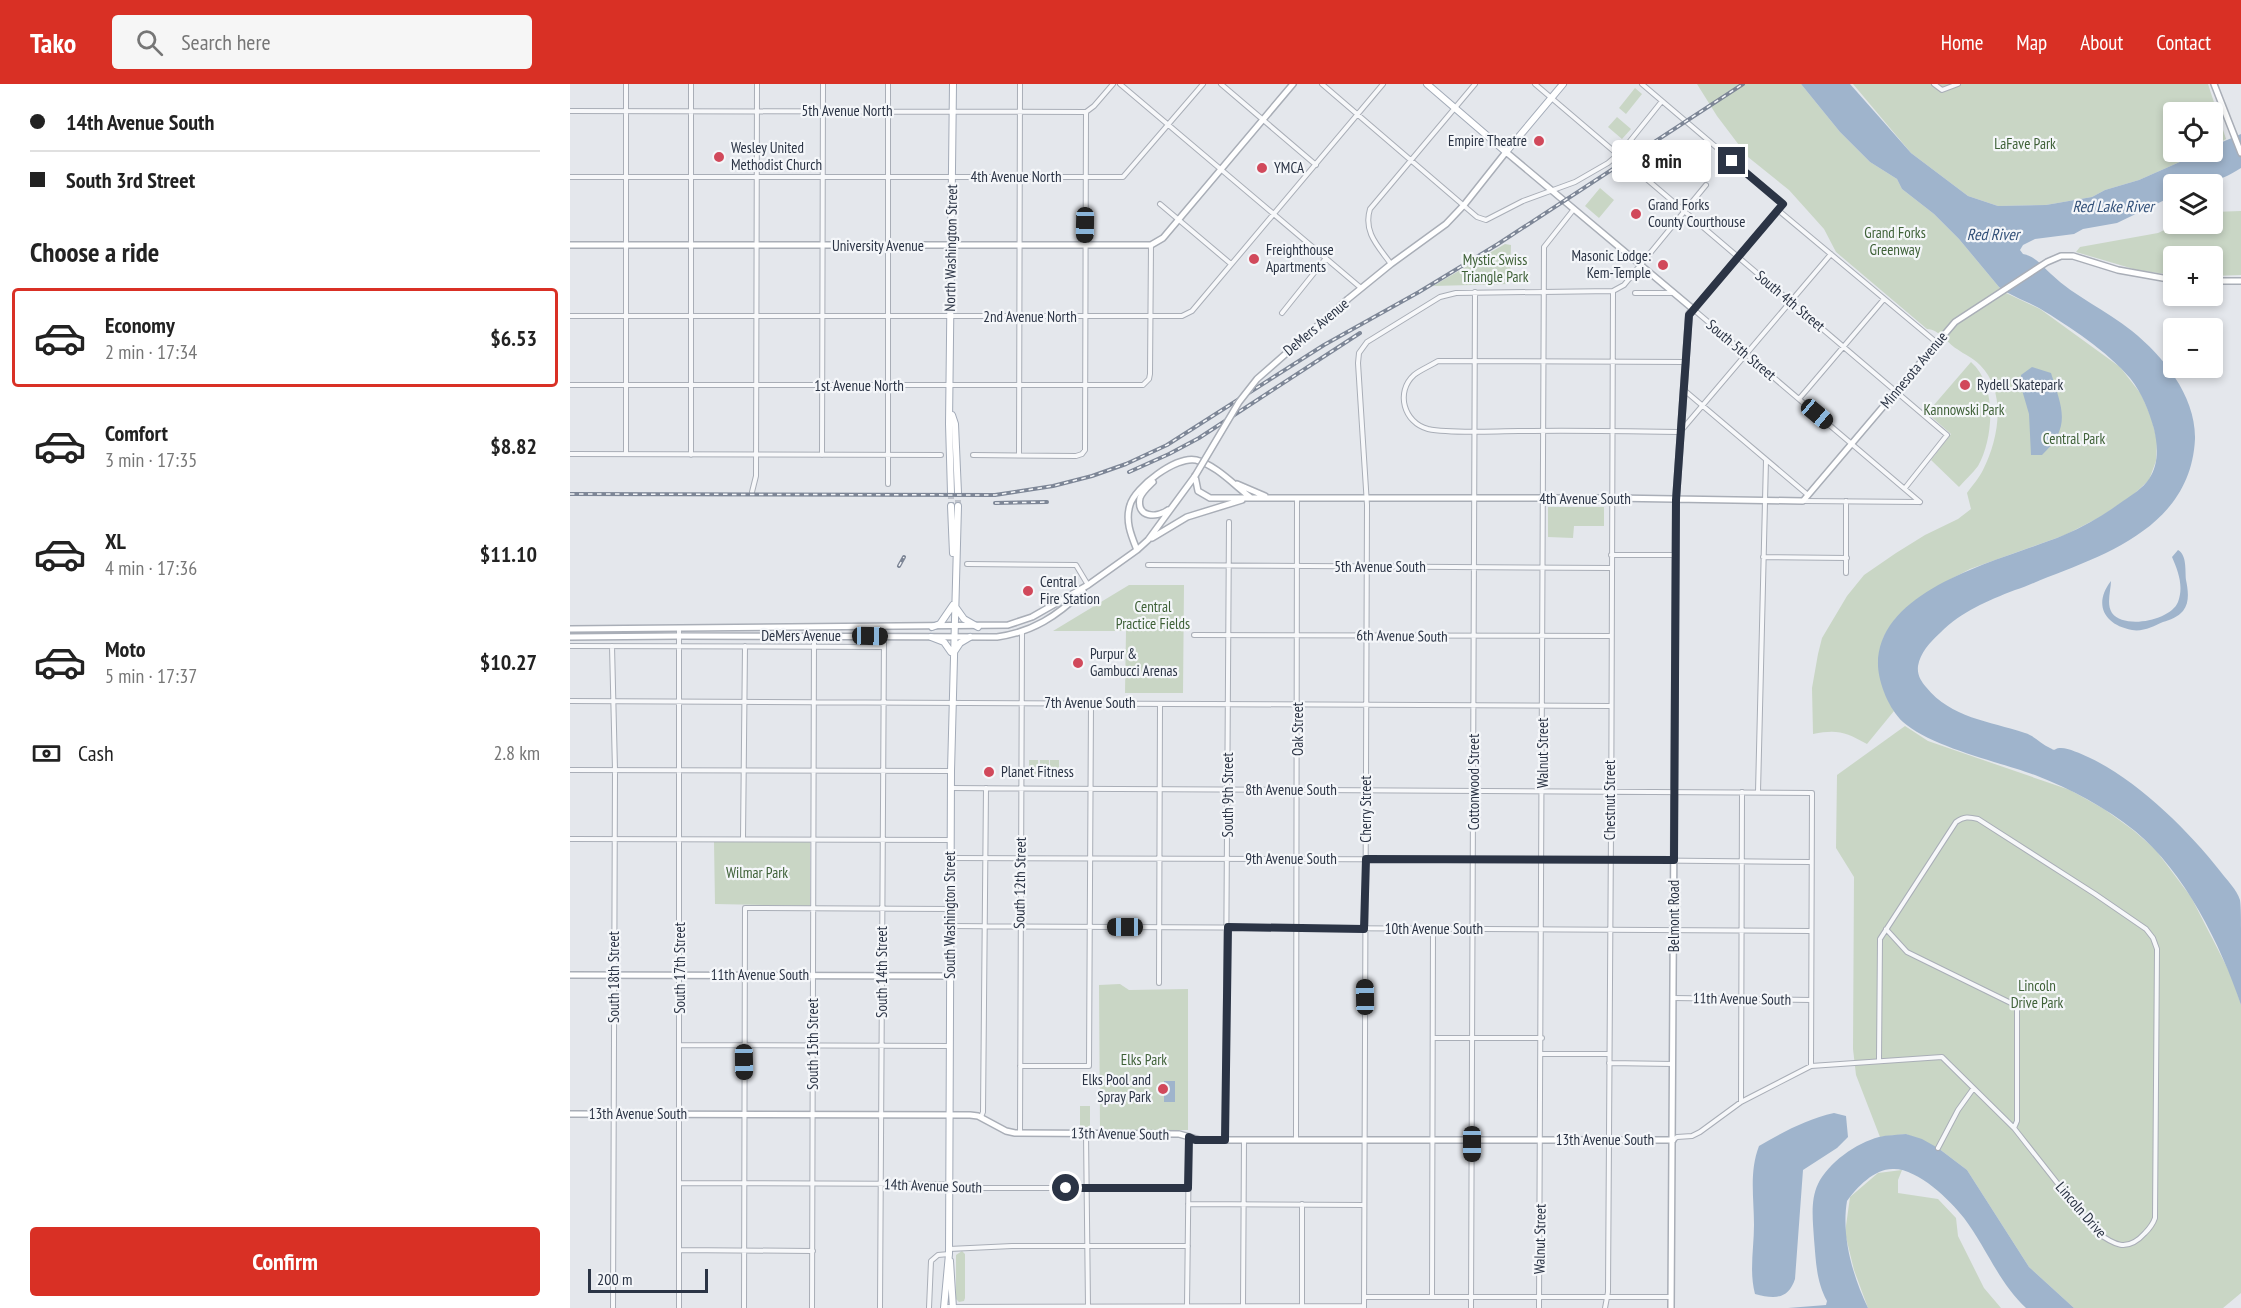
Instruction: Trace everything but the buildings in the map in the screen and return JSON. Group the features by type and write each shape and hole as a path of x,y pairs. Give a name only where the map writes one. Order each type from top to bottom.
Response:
{"main road":[{"name":"North Washington Street","path":"953,84 950,411 955,493"},
{"path":"1427,84 1506,152"},
{"name":"DeMers Avenue","path":"1506,152 1563,84"},
{"name":"South Washington Street","path":"953,1307 948,1185 955,506"},
{"path":"932,627 940,624 954,604 964,619 978,627"},
{"path":"931,637 948,645 952,656"},
{"path":"952,656 960,643 970,637"},
{"name":"South Washington Street","path":"944,1307 949,1252"}],"street":[{"path":"626,84 626,454"},
{"path":"691,455 692,84"},
{"path":"752,492 756,477 757,84"},
{"path":"822,455 823,84"},
{"path":"888,84 888,484"},
{"path":"1019,455 1020,84"},
{"path":"973,455 1076,456 1082,454 1084,450 1086,112 1113,84"},
{"path":"1120,84 1361,288"},
{"name":"4th Avenue North","path":"570,177 1124,177 1203,84"},
{"path":"1221,84 1316,165"},
{"path":"1150,317 1151,245 1163,238 1293,84"},
{"path":"1322,84 1477,217 1486,220 1523,201 1554,191 1590,174 1618,155 1662,101"},
{"name":"2nd Avenue North","path":"570,316 1177,317 1187,314 1359,115 1383,84"},
{"path":"1391,264 1372,239 1367,219 1370,209 1475,84"},
{"name":"South 4th Street","path":"1535,84 1947,435 1905,488"},
{"path":"1642,84 1783,204 1693,309"},
{"path":"1934,84 1942,90 1958,84"},
{"path":"2214,84 2241,153"},
{"name":"5th Avenue North","path":"570,111 1086,112"},
{"name":"South 5th Street","path":"1506,152 1920,502"},
{"name":"DeMers Avenue","path":"570,629 814,626 978,627 1008,625 1045,610 1088,585 1148,540 1195,476 1239,402 1257,379 1361,288 1446,224 1506,152"},
{"path":"1475,292 1613,291 1624,285 1706,185"},
{"path":"1160,204 1231,264"},
{"name":"Walnut Street","path":"1539,1308 1542,1054 1544,247 1574,208"},
{"path":"1778,210 1936,342"},
{"name":"University Avenue","path":"570,245 1151,245"},
{"path":"1685,362 1438,361 1414,375 1405,387 1404,399 1409,419 1418,426 1429,429 1680,432 1831,254"},
{"name":"Minnesota Avenue","path":"1803,501 1955,322 2047,262 2067,255 2140,275 2163,278"},
{"path":"1282,313 1326,258"},
{"path":"2223,281 2241,281"},
{"name":"Chestnut Street","path":"1605,1308 1608,1297 1613,291"},
{"name":"Cherry Street","path":"1364,1307 1367,499 1358,363 1359,354 1367,342 1440,297 1456,292 1475,292"},
{"name":"Cottonwood Street","path":"1471,1308 1475,292"},
{"path":"1635,292 1674,293"},
{"path":"1799,399 1884,299"},
{"name":"Belmont Road","path":"1671,1308 1676,500 1689,315 1693,309"},
{"name":"1st Avenue North","path":"570,385 1138,386 1147,383 1150,374 1150,317"},
{"path":"1683,390 1808,495"},
{"path":"570,454 941,455"},
{"path":"1137,550 1129,533 1129,507 1134,495 1178,462 1195,460 1210,466 1251,498"},
{"path":"1758,792 1767,460"},
{"path":"1164,471 1143,492 1140,505 1146,514 1154,516 1166,512 1174,505"},
{"name":"4th Avenue South","path":"1195,476 1198,491 1210,498 1613,498 1920,502"},
{"path":"1225,478 1270,498"},
{"path":"1148,540 1187,517 1251,498"},
{"name":"Oak Street","path":"1296,1140 1297,498"},
{"path":"1846,501 1846,573"},
{"name":"South 9th Street","path":"1225,1140 1229,522"},
{"path":"1611,555 1675,555"},
{"path":"1763,557 1847,558"},
{"path":"967,564 1076,565 1088,585"},
{"name":"5th Avenue South","path":"1148,565 1611,568"},
{"name":"DeMers Avenue","path":"570,637 996,637 1022,632 1050,619 1088,585"},
{"path":"1045,610 1050,619"},
{"path":"814,626 814,636"},
{"name":"South 17th Street","path":"679,628 681,770 679,1308"},
{"name":"South 12th Street","path":"1020,1133 1022,632"},
{"name":"6th Avenue South","path":"1194,635 1611,636"},
{"name":"South 15th Street","path":"812,1308 814,636"},
{"name":"South 14th Street","path":"880,1308 884,637"},
{"path":"570,646 884,647"},
{"name":"South 18th Street","path":"612,646 615,770 613,1308"},
{"path":"743,839 745,646"},
{"name":"7th Avenue South","path":"570,701 1610,706"},
{"path":"1020,1066 1089,1066 1091,704"},
{"path":"1159,983 1160,704"},
{"path":"570,770 951,771"},
{"name":"8th Avenue South","path":"951,788 1812,793 1811,862"},
{"path":"981,1118 983,1112 986,927 986,788"},
{"path":"1741,1102 1742,792"},
{"name":"Lincoln Drive","path":"1672,1140 1700,1132 1741,1102 1811,1066 1942,1057 2014,1128 2095,1231 2110,1243 2128,1246 2137,1243 2153,1224 2155,1218 2157,949 2153,938 2145,929 2095,894 1992,826 1968,817 1956,822 1886,929"},
{"path":"570,839 950,840"},
{"name":"9th Avenue South","path":"950,858 1811,862"},
{"path":"1811,862 1811,1066"},
{"path":"744,1308 745,908 950,909"},
{"name":"10th Avenue South","path":"950,927 1811,931"},
{"path":"1432,1297 1433,929"},
{"path":"1879,1060 1879,950 1880,939 1886,929 1907,952 2017,1006 2017,1121 2014,1128"},
{"name":"11th Avenue South","path":"570,975 950,976"},
{"name":"11th Avenue South","path":"1673,998 1811,1000"},
{"path":"1433,1038 1542,1038"},
{"path":"679,1045 949,1046"},
{"path":"1542,1054 1609,1054"},
{"path":"1609,1063 1673,1064"},
{"path":"1938,1148 1958,1110 1973,1089"},
{"name":"13th Avenue South","path":"570,1114 950,1114 970,1115 1006,1131 1020,1133 1179,1134 1195,1140 1672,1140"},
{"path":"1086,1133 1088,1306"},
{"path":"1187,1306 1189,1137"},
{"path":"1243,1306 1244,1140"},
{"name":"14th Avenue South","path":"679,1183 881,1183 948,1185 956,1188 1188,1188"},
{"path":"1188,1204 1364,1205"},
{"path":"1302,1204 1302,1306"},
{"path":"929,1308 931,1261 938,1255 949,1252 1087,1246 1188,1246"},
{"path":"679,1250 813,1251"},
{"path":"1365,1297 1672,1297"},
{"path":"944,1307 1364,1307"}],"green space":[{"path":"1697,84 1801,84 1840,132 1870,162 1897,179 1902,189 1934,214 1959,239 1999,287 2006,293 2040,309 2120,367 2141,394 2151,417 2157,440 2156,461 2149,480 2133,495 2100,517 2065,535 1970,569 1951,579 1895,619 1884,636 1880,651 1884,691 1894,711 1867,744 1841,733 1813,734 1812,688 1822,638 1847,596 1864,575 1925,535 1958,519 1971,509 1967,493 1989,457 1996,430 1998,416 1994,388 1989,376 1977,362 1939,334 1927,329 1836,252 1824,229 1789,190 1748,157 1717,116"},
{"name":"LaFave Park","path":"1853,84 2208,84 2214,102 2163,102 2163,162 2180,162 2092,197 2046,205 1998,206 1968,196 1911,153"},
{"path":"1635,88 1642,94 1626,114 1619,108"},
{"path":"1617,117 1631,129 1622,139 1608,127"},
{"path":"1600,188 1614,200 1599,218 1585,206"},
{"path":"2241,211 2241,275 2223,276 2223,246 2163,246 2163,274 2137,270 2076,252 2080,247 2163,231 2163,234 2223,234 2223,212"},
{"name":"Mystic Swiss Triangle Park","path":"1505,244 1511,245 1510,284 1433,286"},
{"name":"Kannowski Park","path":"1971,362 1979,372 1989,397 1990,427 1978,466 1959,487 1931,460 1951,434 1927,413"},
{"path":"1548,507 1604,507 1604,526 1574,526 1573,538 1548,537"},
{"name":"Central Practice Fields","path":"1129,585 1184,585 1183,693 1125,693 1126,631 1053,631"},
{"name":"Lincoln Drive Park","path":"1905,726 1928,741 2070,790 2104,809 2155,849 2191,897 2232,977 2241,1005 2241,1293 2223,1308 2074,1308 2029,1267 1967,1170 1938,1148 1906,1134 1880,1137 1856,1075 1853,1049 1854,877 1836,848 1837,775"},
{"path":"1029,760 1038,760 1038,775 1029,775"},
{"path":"1040,760 1049,760 1049,775 1040,775"},
{"path":"1050,760 1059,760 1059,775 1050,775"},
{"name":"Wilmar Park","path":"714,842 810,842 810,906 715,904"},
{"name":"Elks Park","path":"1120,984 1129,990 1188,989 1188,1130 1100,1131 1099,985"},
{"path":"1080,1106 1090,1106 1090,1127 1080,1127"},
{"path":"1902,1170 1898,1180 1898,1193 1938,1199 1956,1218 1958,1236 1984,1288 2001,1308 1868,1308 1854,1270 1845,1233 1850,1197 1878,1173"},
{"path":"962,1251 965,1254 965,1298 964,1301 959,1302 956,1299 956,1255"}],"water":[{"name":"Red River","path":"1801,84 1850,84 1911,153 1968,196 1998,206 2046,205 2092,197 2180,162 2223,162 2223,142 2241,134 2241,168 2232,173 2223,177 2223,174 2163,174 2163,201 2117,223 2083,229 2074,234 2035,239 2023,245 2020,250 2038,262 2070,290 2132,331 2163,361 2163,378 2176,378 2190,408 2195,439 2190,468 2180,492 2164,513 2145,530 2122,544 2098,557 1985,603 1948,625 1926,648 1919,661 1918,669 1920,678 1926,687 1947,706 1971,717 2029,734 2054,750 2068,749 2088,757 2124,778 2142,792 2193,839 2232,885 2240,900 2241,1005 2223,958 2199,910 2169,867 2135,831 2100,806 2062,786 1966,753 1915,731 1898,717 1886,696 1880,681 1878,666 1883,638 1898,615 1921,596 1949,580 2064,535 2109,511 2137,491 2149,479 2156,461 2156,442 2145,402 2121,368 2088,340 2063,323 1999,287 1959,239 1934,214 1902,189 1897,179 1870,162 1840,132"},
{"path":"2032,367 2051,373 2061,407 2062,417 2058,435 2042,455 2031,455 2029,414 2022,390 2021,375"},
{"path":"2178,550 2184,559 2188,592 2187,604 2181,613 2140,630 2122,627 2108,618 2102,605 2111,581 2109,605 2112,613 2118,618 2127,621 2147,621 2167,614 2174,608 2180,596 2180,584 2172,557"},
{"path":"1164,1081 1175,1081 1175,1102 1164,1102"},
{"path":"1834,1113 1846,1116 1848,1137 1837,1148 1803,1170 1795,1279 1792,1286 1780,1296 1768,1297 1755,1294 1752,1268 1753,1185 1754,1166 1759,1146 1795,1126"},
{"path":"1906,1134 1922,1139 1938,1148 1967,1170 2029,1267 2074,1308 2026,1308 2000,1276 1972,1229 1951,1203 1913,1174 1894,1169 1873,1175 1861,1184 1847,1201 1847,1242 1858,1283 1868,1308 1788,1308 1826,1305 1827,1301 1817,1271 1813,1218 1815,1190 1823,1176 1836,1161 1861,1144 1879,1137"}],"tunnel":[{"path":"951,493 951,506"},
{"path":"958,493 958,506"}],"railway":[{"path":"570,494 995,495 1053,486 1092,476 1126,464 1167,445 1324,345 1419,292 1498,244 1743,84"},
{"path":"1129,472 1199,438 1360,333"},
{"path":"995,503 1047,502"},
{"path":"899,566 904,557"}],"place":[{"name":"Empire Theatre","path":"1539,141"},
{"name":"Wesley United Methodist Church","path":"719,157"},
{"name":"YMCA","path":"1262,168"},
{"name":"Grand Forks County Courthouse","path":"1636,214"},
{"name":"Freighthouse Apartments","path":"1254,259"},
{"name":"Masonic Lodge: Kem-Temple","path":"1663,265"},
{"name":"Rydell Skatepark","path":"1965,385"},
{"name":"Central Fire Station","path":"1028,591"},
{"name":"Purpur & Gambucci Arenas","path":"1078,663"},
{"name":"Planet Fitness","path":"989,772"},
{"name":"Elks Pool and Spray Park","path":"1163,1089"}],"route":[{"path":"1066,1188 1188,1188 1189,1137 1195,1140 1225,1140 1228,927 1364,929 1366,859 1674,860 1676,500 1689,315 1783,204 1732,161"}],"water label":[{"name":"Red Lake River","path":"2113,206"}],"park label":[{"name":"Grand Forks Greenway","path":"1895,242"},
{"name":"Central Park","path":"2074,439"}]}
